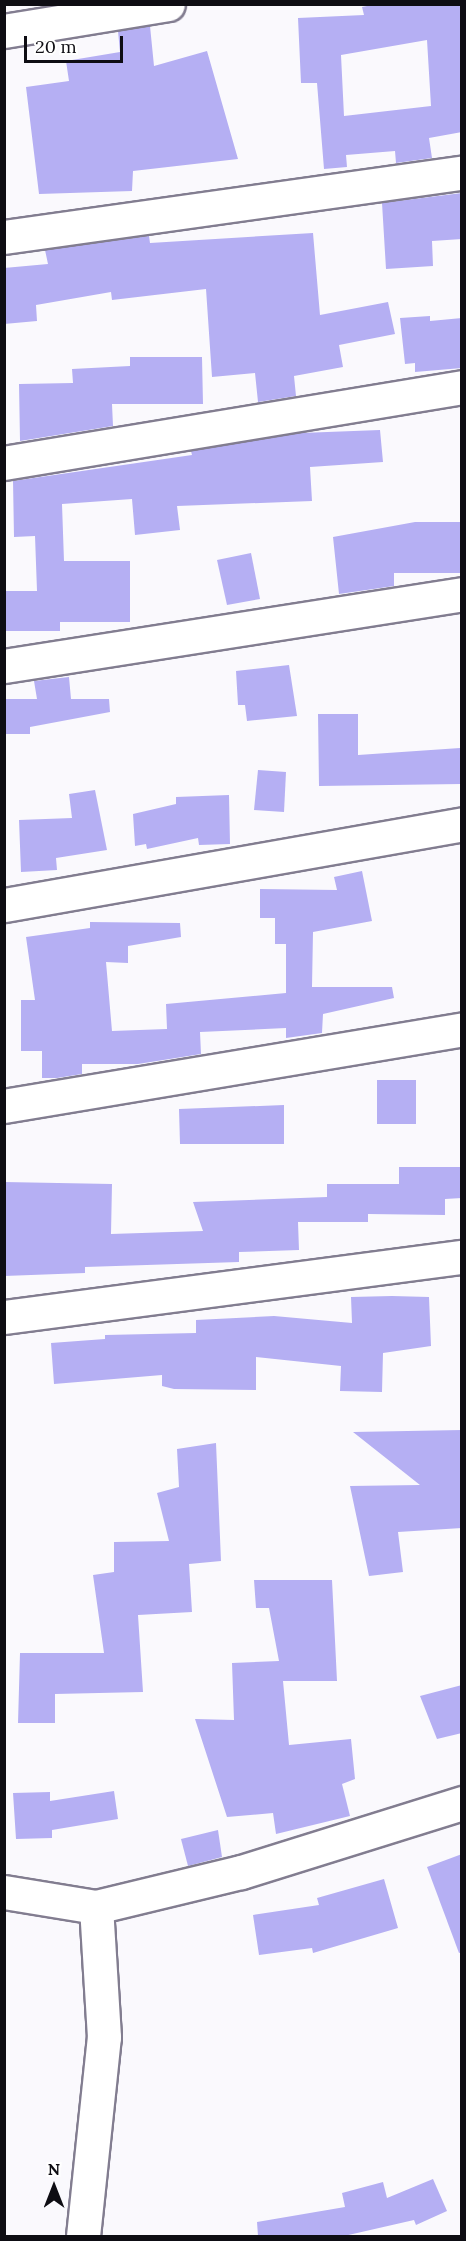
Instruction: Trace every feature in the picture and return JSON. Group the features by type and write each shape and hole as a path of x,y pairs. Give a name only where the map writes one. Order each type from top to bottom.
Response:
{"street":[{"path":"4,31 168,4"},
{"path":"4,237 462,173"},
{"path":"4,463 462,387"},
{"path":"4,666 462,594"},
{"path":"4,905 462,824"},
{"path":"4,1106 462,1029"},
{"path":"4,1317 462,1257"},
{"path":"4,1892 96,1907 240,1872 462,1803"},
{"path":"83,2236 104,2037 96,1907"}],"building":[{"path":"377,4 462,4 462,132 429,138 432,158 396,163 395,151 346,155 347,167 324,169 317,83 301,83 298,18 364,15 362,7","holes":["427,40 431,106 344,116 341,55"]},
{"path":"150,26 154,66 207,51 238,159 133,171 132,191 39,194 26,87 69,81 66,61 120,52 118,31"},
{"path":"462,193 462,239 432,241 433,266 386,269 382,203"},
{"path":"313,233 320,315 388,302 395,334 339,345 343,367 294,376 296,396 258,402 255,373 212,377 206,289 112,300 111,292 36,305 37,321 4,324 4,268 48,264 45,250 149,236 150,243"},
{"path":"430,316 430,321 462,318 462,368 415,372 415,363 405,364 400,318"},
{"path":"130,357 202,357 203,404 112,404 113,426 20,441 19,384 73,383 72,369 130,366"},
{"path":"380,430 383,462 310,467 312,501 177,506 180,530 135,535 132,499 62,504 64,561 130,561 130,622 60,622 60,631 4,631 4,591 37,591 35,536 14,537 13,481 192,455 191,451 301,433"},
{"path":"415,522 462,522 462,573 394,573 394,586 339,594 333,537"},
{"path":"251,553 260,599 227,605 217,560"},
{"path":"289,665 297,716 247,721 245,705 238,705 236,671"},
{"path":"69,677 71,699 109,699 110,712 30,727 30,734 4,734 4,699 37,699 34,681"},
{"path":"318,714 358,714 358,755 460,748 461,784 319,786"},
{"path":"258,770 286,772 284,812 254,810"},
{"path":"95,790 107,850 56,858 57,870 21,872 19,820 72,818 69,794"},
{"path":"229,795 230,844 199,845 198,838 147,849 146,844 135,846 133,814 176,804 176,797"},
{"path":"362,871 372,921 313,932 312,987 392,987 394,998 323,1014 322,1033 286,1038 286,1028 200,1032 201,1054 138,1064 82,1064 82,1074 57,1078 42,1078 42,1051 21,1051 21,1000 35,1000 26,937 90,928 90,922 180,923 181,937 128,946 128,963 106,962 112,1031 167,1029 166,1004 286,993 286,944 275,944 275,918 260,918 260,889 337,890 334,877"},
{"path":"377,1080 416,1080 416,1124 377,1124"},
{"path":"284,1105 284,1144 180,1144 179,1109"},
{"path":"399,1167 462,1167 462,1198 445,1199 445,1215 368,1214 368,1222 298,1222 299,1250 239,1252 239,1262 85,1267 85,1273 4,1276 4,1182 112,1184 111,1234 203,1231 193,1202 327,1197 327,1184 399,1184"},
{"path":"351,1297 429,1297 431,1346 383,1353 382,1392 340,1391 341,1366 256,1357 256,1390 174,1389 162,1386 162,1375 54,1384 51,1343 105,1339 105,1335 196,1333 196,1320 274,1316 352,1323"},
{"path":"462,1430 462,1528 398,1532 403,1572 369,1576 350,1486 420,1485 353,1432"},
{"path":"216,1443 221,1561 189,1564 192,1612 138,1615 143,1692 55,1694 55,1723 18,1723 20,1653 104,1653 93,1575 114,1572 114,1542 169,1541 157,1493 179,1487 177,1449"},
{"path":"254,1580 332,1580 337,1681 283,1681 289,1745 351,1739 355,1779 342,1784 350,1816 276,1834 273,1813 227,1817 195,1719 234,1720 232,1663 279,1661 269,1608 256,1608"},
{"path":"462,1685 462,1733 437,1739 420,1696"},
{"path":"114,1791 118,1819 52,1830 52,1838 16,1839 13,1793 50,1792 50,1801"},
{"path":"218,1830 222,1857 188,1866 181,1839"},
{"path":"462,1854 462,1952 459,1953 427,1867"},
{"path":"384,1879 398,1928 313,1953 312,1948 259,1955 253,1915 319,1905 317,1898"},
{"path":"433,2179 447,2211 416,2225 414,2220 344,2236 258,2236 257,2222 345,2207 342,2193 383,2182 387,2198"}]}
